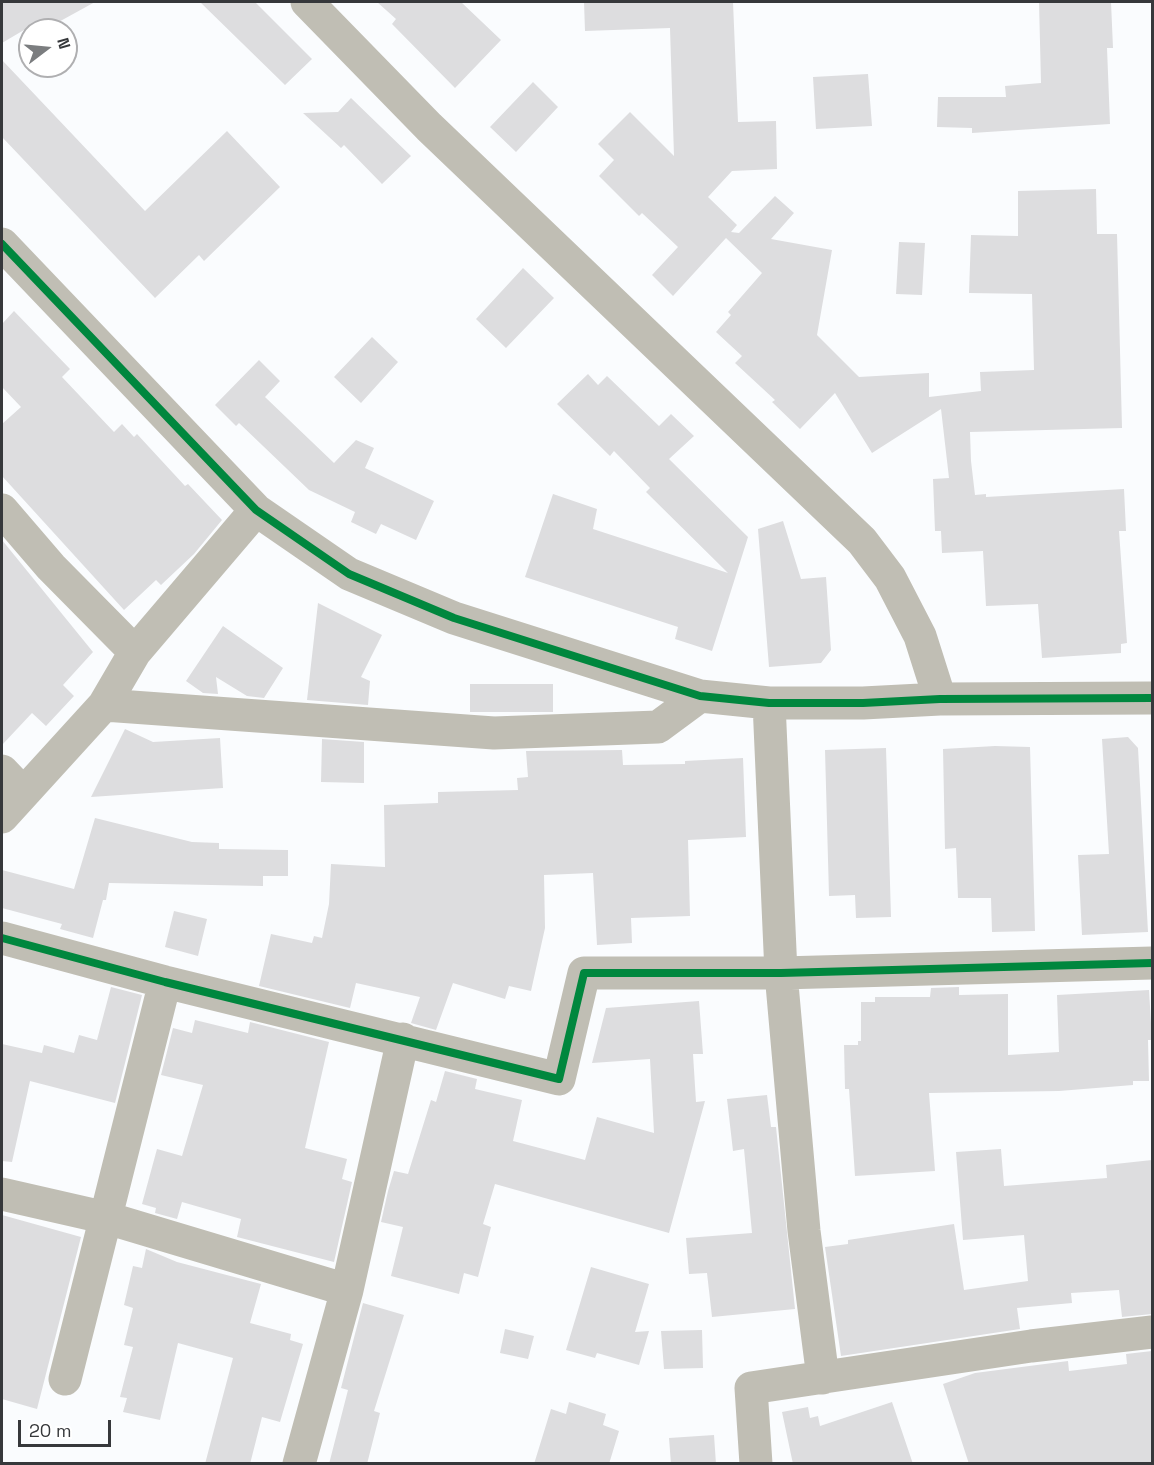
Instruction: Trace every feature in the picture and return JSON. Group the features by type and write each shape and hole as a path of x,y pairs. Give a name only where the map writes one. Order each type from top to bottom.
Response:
{"street":[{"path":"307,2 429,127 862,541 890,578 920,636 940,699"},
{"path":"2,244 256,510 349,574 454,618 700,696 769,703 1152,698"},
{"path":"2,510 51,567 135,652"},
{"path":"2,817 12,782 104,705 135,652 256,510"},
{"path":"104,705 494,733 658,727 700,696"},
{"path":"769,703 781,973 804,1231 823,1378"},
{"path":"2,938 165,982 559,1079 584,973 781,973 1152,963"},
{"path":"65,1379 165,982"},
{"path":"299,1464 347,1290 403,1039"},
{"path":"2,1194 107,1218 347,1290"},
{"path":"756,1464 751,1388 1031,1346 1152,1332"}],"building":[{"path":"2,2 95,2 66,18 18,18 18,34 2,43"},
{"path":"200,2 255,2 312,59 285,85"},
{"path":"377,2 461,2 501,40 455,88 392,24 396,19"},
{"path":"584,2 733,2 738,122 776,121 777,169 732,171 708,197 737,225 731,232 739,233 775,196 794,213 771,239 832,250 817,335 859,377 929,373 929,397 981,391 980,372 1034,370 1032,294 969,293 971,235 1018,236 1018,191 1096,189 1097,234 1117,234 1122,428 970,432 971,461 975,495 986,494 986,497 1124,489 1126,531 1119,531 1127,643 1121,644 1121,653 1042,658 1038,604 986,606 983,551 942,553 941,531 935,531 933,479 949,478 941,409 872,453 835,393 800,429 772,402 775,400 735,363 742,356 716,332 731,315 728,312 762,273 726,238 673,296 652,275 678,247 642,213 639,216 599,176 614,160 598,144 630,112 674,156 670,28 585,31"},
{"path":"1039,2 1111,2 1113,48 1107,48 1110,124 972,133 972,128 937,127 938,97 1006,97 1005,86 1041,83"},
{"path":"2,60 145,211 227,131 280,187 204,261 199,255 155,298 2,137"},
{"path":"868,74 872,126 816,129 813,77"},
{"path":"533,82 558,107 516,152 490,127"},
{"path":"351,98 411,156 382,184 344,145 341,148 303,113 338,112"},
{"path":"899,242 925,243 922,295 896,294"},
{"path":"523,268 554,298 506,348 476,319"},
{"path":"14,311 70,369 62,377 114,432 122,424 134,437 137,434 185,486 188,484 222,520 194,554 161,585 156,580 124,610 2,476 2,424 21,407 2,387 2,324"},
{"path":"372,337 398,362 361,403 334,377"},
{"path":"259,360 280,381 265,397 334,463 356,440 374,448 365,468 434,501 416,540 381,524 376,534 351,522 355,512 309,490 239,423 236,426 215,405"},
{"path":"588,374 598,385 607,376 659,426 671,414 694,436 669,459 748,537 712,651 675,639 678,627 525,577 553,494 597,509 593,529 728,573 646,492 650,488 614,451 610,456 557,404"},
{"path":"783,521 801,579 826,577 831,650 821,663 769,667 758,529"},
{"path":"2,540 93,652 63,685 74,696 46,726 32,713 2,745"},
{"path":"318,603 382,635 361,677 370,681 368,705 307,700"},
{"path":"223,626 283,668 264,698 247,696 216,677 218,694 203,693 186,681"},
{"path":"470,684 553,684 553,712 470,712"},
{"path":"125,729 153,742 220,738 223,788 91,797"},
{"path":"1128,737 1138,748 1148,932 1082,935 1078,855 1109,854 1102,739"},
{"path":"322,739 364,742 364,783 321,782"},
{"path":"995,746 1030,747 1035,931 992,932 991,898 958,898 956,848 945,849 943,749"},
{"path":"886,748 891,917 856,918 855,895 829,896 825,750"},
{"path":"622,750 623,765 685,764 685,761 743,758 746,837 688,840 690,916 631,918 632,943 597,945 593,873 544,875 545,928 531,991 509,986 505,999 453,983 436,1030 411,1023 420,997 356,983 350,1008 259,986 271,934 312,943 314,936 322,938 329,904 331,864 385,867 384,805 438,803 438,792 518,790 517,778 528,777 526,751"},
{"path":"95,818 192,842 219,843 219,849 288,850 288,876 263,876 263,886 109,883 106,900 103,900 93,938 60,929 62,924 2,908 2,870 74,889"},
{"path":"174,911 207,919 198,956 165,947"},
{"path":"111,987 142,995 115,1103 30,1081 12,1162 2,1161 2,1044 42,1053 44,1045 74,1053 79,1035 97,1040"},
{"path":"959,987 959,995 1008,994 1008,1055 1059,1052 1057,995 1149,990 1152,1040 1148,1040 1149,1081 1133,1081 1133,1085 1059,1091 929,1093 935,1171 855,1176 849,1089 845,1089 844,1045 858,1045 858,1041 861,1041 861,1002 875,1002 875,997 930,997 931,988"},
{"path":"699,1001 703,1054 693,1054 696,1102 705,1101 669,1233 495,1184 483,1224 491,1227 478,1277 464,1273 459,1294 391,1276 403,1227 381,1222 388,1191 394,1171 408,1174 431,1100 436,1102 445,1071 477,1079 475,1089 522,1100 513,1141 585,1160 597,1117 654,1133 650,1059 592,1063 606,1008"},
{"path":"195,1020 248,1033 250,1022 329,1042 305,1148 347,1159 342,1179 352,1182 334,1262 237,1237 241,1219 182,1202 177,1219 155,1213 156,1208 142,1204 157,1149 182,1156 203,1085 161,1075 173,1028 192,1033"},
{"path":"767,1095 771,1127 776,1127 795,1309 712,1317 707,1273 689,1274 686,1238 752,1233 744,1149 733,1151 727,1099"},
{"path":"1001,1149 1004,1186 1107,1178 1106,1165 1152,1160 1152,1314 1122,1317 1119,1290 1071,1293 1072,1303 1017,1308 1020,1329 841,1356 825,1247 848,1244 848,1240 954,1224 964,1290 1028,1281 1024,1235 963,1240 956,1152"},
{"path":"2,1215 81,1237 37,1409 2,1399"},
{"path":"146,1249 177,1262 261,1284 250,1323 291,1334 290,1340 303,1344 280,1422 262,1417 250,1464 205,1464 233,1358 178,1343 160,1420 123,1412 127,1398 120,1397 133,1347 124,1345 133,1308 124,1305 133,1266 142,1268"},
{"path":"591,1267 649,1284 635,1332 649,1331 639,1365 597,1353 595,1358 566,1350"},
{"path":"363,1303 404,1315 374,1411 380,1413 367,1464 329,1464 348,1390 341,1388"},
{"path":"505,1329 534,1336 528,1359 500,1353"},
{"path":"702,1330 703,1368 664,1369 661,1331"},
{"path":"1152,1351 1152,1464 969,1464 943,1384 975,1373 1068,1361 1069,1371 1127,1364 1126,1354"},
{"path":"569,1402 606,1414 603,1425 619,1431 609,1464 534,1464 551,1409 566,1414"},
{"path":"892,1402 913,1464 793,1464 782,1412 808,1407 810,1418 818,1416 820,1426"},
{"path":"714,1435 716,1464 671,1464 669,1438"}],"cycle path":[{"path":"2,244 256,510 349,574 454,618 700,696 769,703 1152,698"},
{"path":"2,938 165,982 559,1079 584,973 781,973 1152,963"}]}
